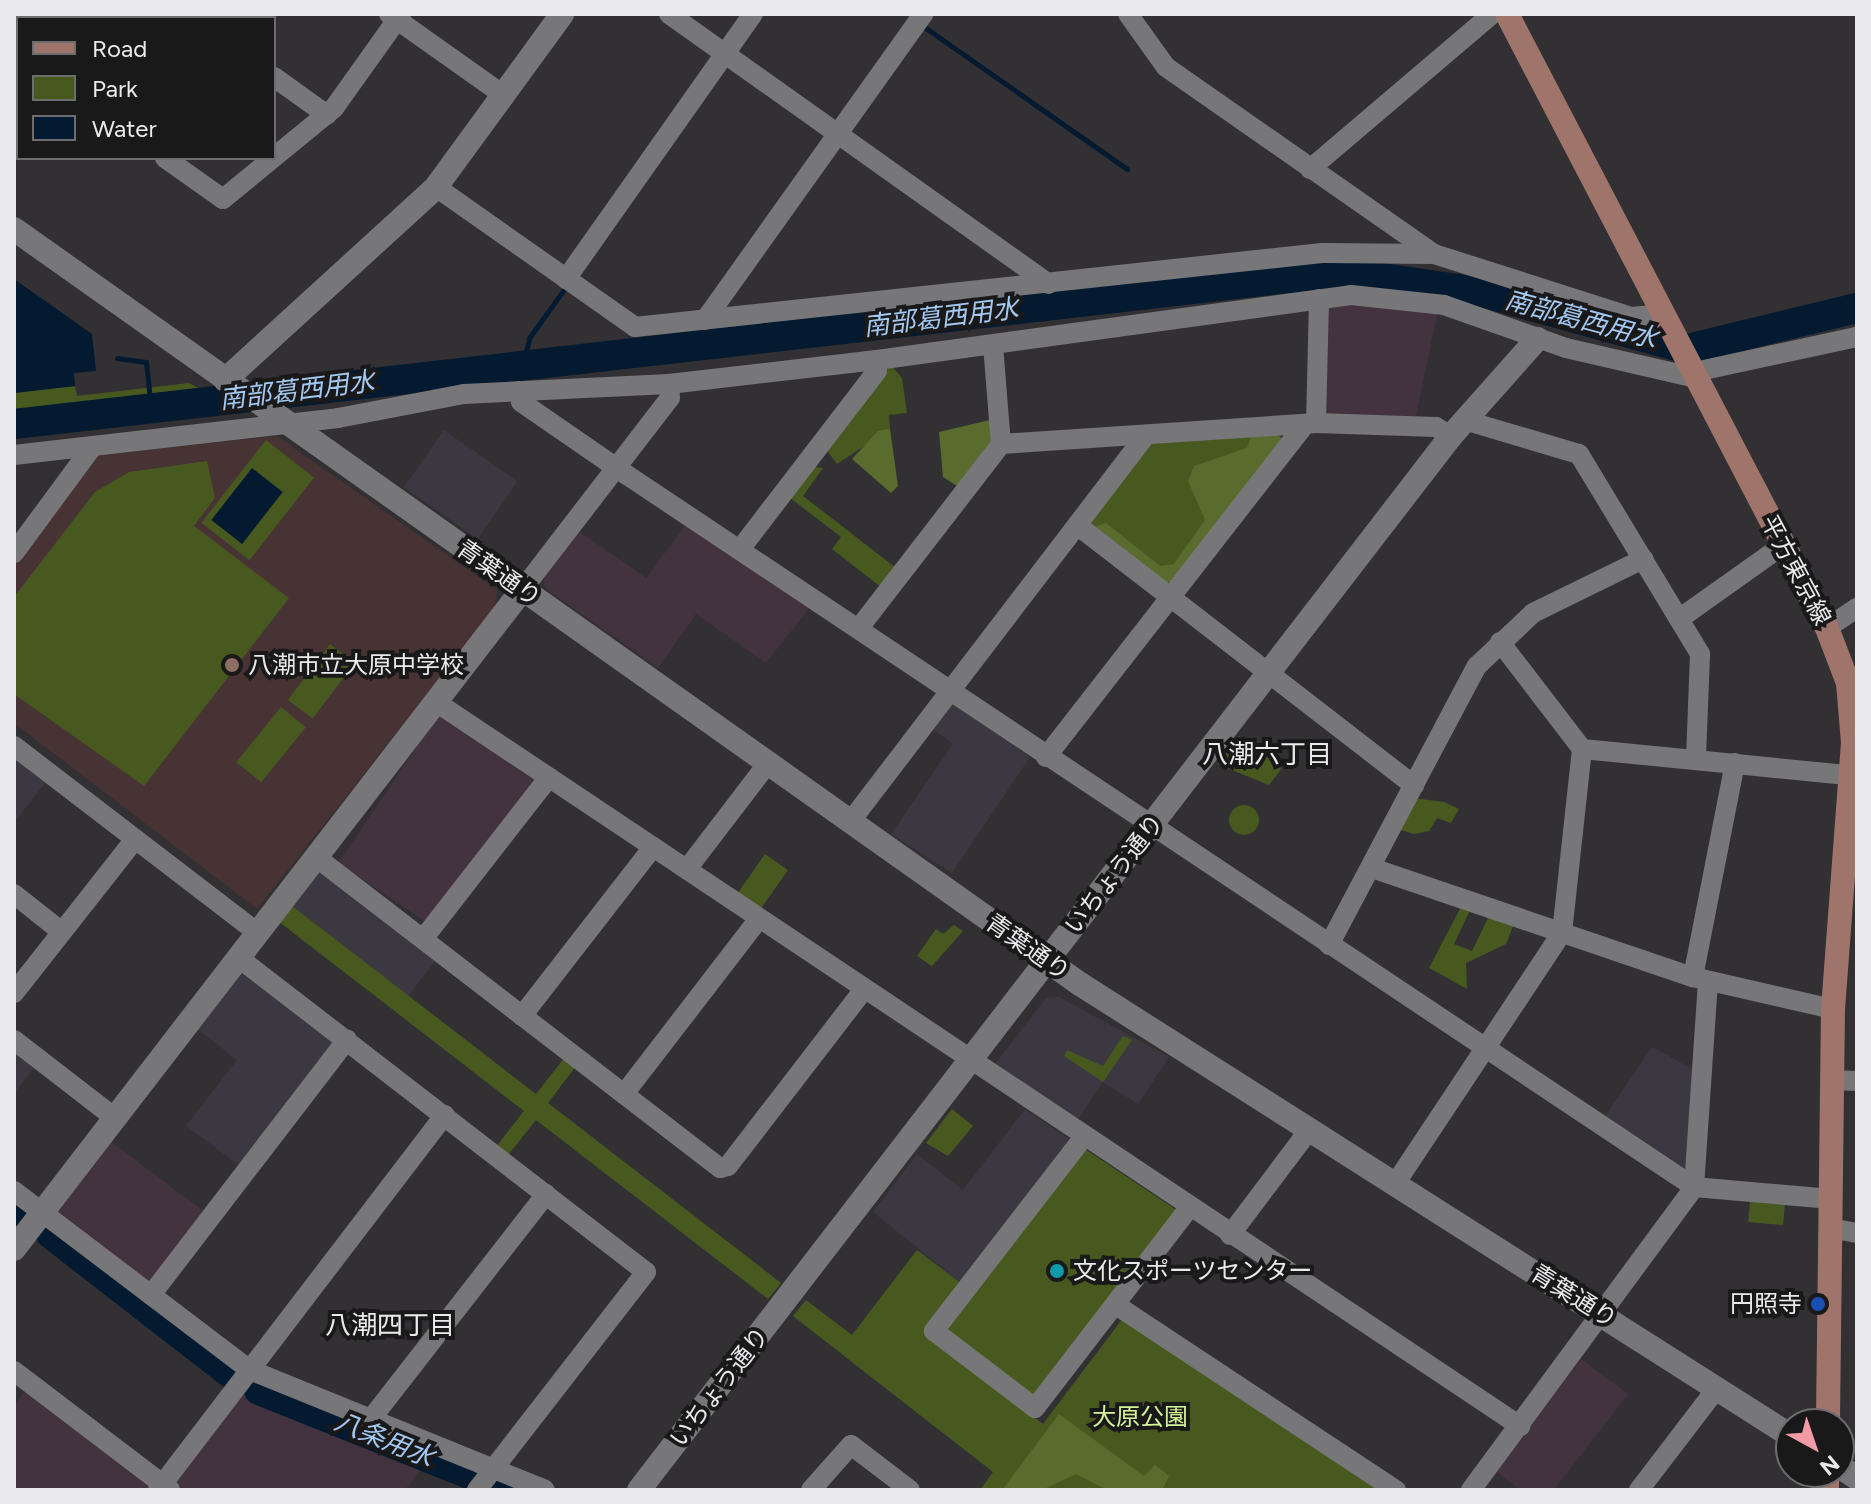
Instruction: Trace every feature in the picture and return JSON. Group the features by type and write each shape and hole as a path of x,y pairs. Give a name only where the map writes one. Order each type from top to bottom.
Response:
{"main road":[{"name":"平方東京線","path":"1507,14 1690,372 1827,628 1848,683 1854,775 1833,1009 1828,1408"}],"street":[{"path":"225,380 436,187 562,14"},
{"path":"669,14 1049,284"},
{"path":"566,279 753,14"},
{"path":"705,320 923,14"},
{"path":"1128,14 1166,67 1434,254 1632,317 1665,322"},
{"path":"1310,169 1492,14"},
{"path":"276,156 327,115 396,16 505,96"},
{"path":"276,78 327,115"},
{"path":"168,160 223,199 271,160"},
{"path":"436,187 635,327 1322,253 1434,254"},
{"name":"青葉通り","path":"14,229 1047,960 1775,1426"},
{"path":"14,455 288,423 519,391 669,384 877,360 1319,299 1401,296 1537,339 1690,372 1857,337"},
{"path":"1046,757 1310,423 1319,299"},
{"name":"いちょう通り","path":"639,1490 1457,428 1537,339"},
{"path":"859,628 1001,444 993,345"},
{"path":"741,548 877,371 877,360"},
{"path":"14,1249 670,398 669,384"},
{"path":"519,391 521,402 741,548 1150,828 1694,1187 1831,1199"},
{"path":"1001,444 1310,423 1457,428 1579,454 1700,654 1696,759"},
{"path":"850,822 1146,435"},
{"path":"14,553 93,446"},
{"path":"1077,525 1414,785"},
{"path":"1679,619 1783,545"},
{"path":"1329,945 1372,868 1462,687 1500,642 1533,613 1643,559"},
{"path":"1827,628 1857,608"},
{"path":"1395,1184 1562,933 1582,749 1500,642"},
{"path":"436,702 968,1062 1520,1426"},
{"path":"14,746 258,933"},
{"path":"1582,749 1854,775"},
{"path":"687,869 768,763"},
{"path":"1471,1490 1604,1315 1694,1187 1700,979 1735,763"},
{"path":"423,939 549,777"},
{"path":"14,993 135,839"},
{"path":"522,1016 653,847"},
{"path":"316,857 720,1168 728,1166 863,991"},
{"path":"1372,868 1700,979 1833,1009"},
{"path":"14,894 62,932"},
{"path":"624,1094 758,920"},
{"path":"239,958 646,1272 485,1480"},
{"path":"14,1040 115,1118"},
{"path":"151,1295 347,1040"},
{"path":"1831,1080 1857,1081"},
{"path":"14,1371 163,1488 445,1115"},
{"path":"1230,1235 1309,1130"},
{"path":"1083,1138 934,1331 1035,1408 1189,1208"},
{"path":"14,1191 250,1370 371,1419 485,1480 545,1490"},
{"path":"371,1419 546,1194"},
{"path":"1831,1228 1857,1233"},
{"path":"1116,1305 1396,1490"},
{"path":"1639,1490 1717,1388"},
{"path":"811,1490 851,1445 910,1490"}],"shaded area":[{"path":"1400,303 1438,310 1416,416 1322,415 1326,305"},
{"path":"444,430 518,482 478,539 404,487"},
{"name":"八潮市立大原中学校","path":"277,436 497,590 495,608 257,909 14,723 14,566 99,455"},
{"path":"687,523 810,607 766,663 696,614 658,668 545,588 544,577 579,531 646,578"},
{"path":"950,702 1030,757 952,873 891,834 953,744 931,728"},
{"path":"440,712 539,779 437,929 338,863"},
{"path":"14,754 48,779 14,823"},
{"path":"319,868 436,960 408,996 291,904"},
{"path":"241,969 335,1041 239,1165 186,1126 237,1060 196,1028"},
{"path":"1059,997 1169,1057 1138,1104 1103,1082 1075,1124 992,1068 1046,998"},
{"path":"1652,1047 1694,1070 1685,1168 1605,1116"},
{"path":"14,1050 35,1066 14,1094"},
{"path":"1025,1109 1071,1140 961,1283 873,1212 917,1154 963,1190"},
{"path":"109,1140 203,1211 149,1283 55,1212"},
{"path":"1581,1359 1628,1394 1554,1490 1520,1490 1495,1471"},
{"path":"246,1387 427,1461 405,1490 181,1490 172,1483"},
{"path":"27,1389 151,1485 147,1490 14,1490 14,1405"}],"green space":[{"path":"891,365 902,378 907,413 889,415 890,429 837,464 826,449"},
{"path":"189,383 206,392 14,415 14,393 75,386 77,396"},
{"path":"990,420 993,440 957,486 943,477 939,432"},
{"path":"890,429 898,486 891,493 852,459 878,431"},
{"path":"1277,433 1173,582 1092,528 1091,519 1152,441"},
{"path":"1277,433 1283,440 1173,582 1164,583 1092,528 1106,523 1160,566 1174,564 1205,520 1188,481 1194,466 1247,448 1252,434"},
{"path":"266,440 314,478 249,560 201,523"},
{"path":"207,461 215,498 194,526 289,598 144,786 14,694 14,597 95,492 129,472"},
{"path":"813,467 823,468 803,496 896,568 881,587 832,549 841,537 789,497"},
{"path":"330,644 355,663 313,719 288,700"},
{"path":"281,707 306,727 261,782 236,762"},
{"path":"1239,736 1282,768 1269,785 1217,764"},
{"path":"1413,798 1444,802 1459,809 1451,823 1437,818 1429,831 1414,834 1397,829"},
{"path":"1244,805 1255,809 1259,820 1255,831 1244,835 1233,831 1229,820 1233,809"},
{"path":"765,854 788,870 759,912 736,896"},
{"path":"291,905 536,1094 565,1057 576,1066 548,1103 781,1283 768,1299 536,1120 508,1155 496,1147 524,1111 278,921"},
{"path":"1461,907 1470,910 1454,944 1472,951 1489,916 1514,924 1506,944 1466,963 1467,989 1429,968"},
{"path":"954,925 963,931 932,966 917,956 936,929 943,934"},
{"path":"1123,1036 1132,1040 1103,1082 1064,1056 1067,1050 1103,1066"},
{"path":"952,1109 973,1126 948,1156 926,1143"},
{"name":"大原公園","path":"1085,1149 1178,1211 1025,1410 1043,1424 1123,1318 1382,1490 980,1490 993,1472 793,1316 806,1300 852,1335 917,1250 974,1293"},
{"path":"1750,1201 1785,1204 1783,1225 1748,1222"},
{"path":"1059,1414 1144,1476 1155,1465 1169,1476 1162,1490 1107,1490 1076,1474 1042,1490 1002,1490"}],"water":[{"path":"14,279 92,334 96,371 74,373 75,386 14,393"},
{"path":"252,468 283,492 242,544 211,520"}],"waterway":[{"path":"920,24 1127,169"},
{"name":"南部葛西用水","path":"14,424 1342,272 1485,293 1687,349 1857,308"},
{"path":"523,365 529,338 568,284"},
{"path":"117,358 146,362 151,408"},
{"name":"八条用水","path":"14,1206 24,1213"},
{"name":"八条用水","path":"51,1234 230,1373"},
{"name":"八条用水","path":"259,1390 509,1490"}],"place":[{"name":"八潮市立大原中学校","path":"232,665"},
{"name":"文化スポーツセンター","path":"1057,1271"},
{"name":"円照寺","path":"1818,1304"}],"district":[{"name":"八潮六丁目","path":"1267,755"},
{"name":"八潮四丁目","path":"390,1326"}]}
